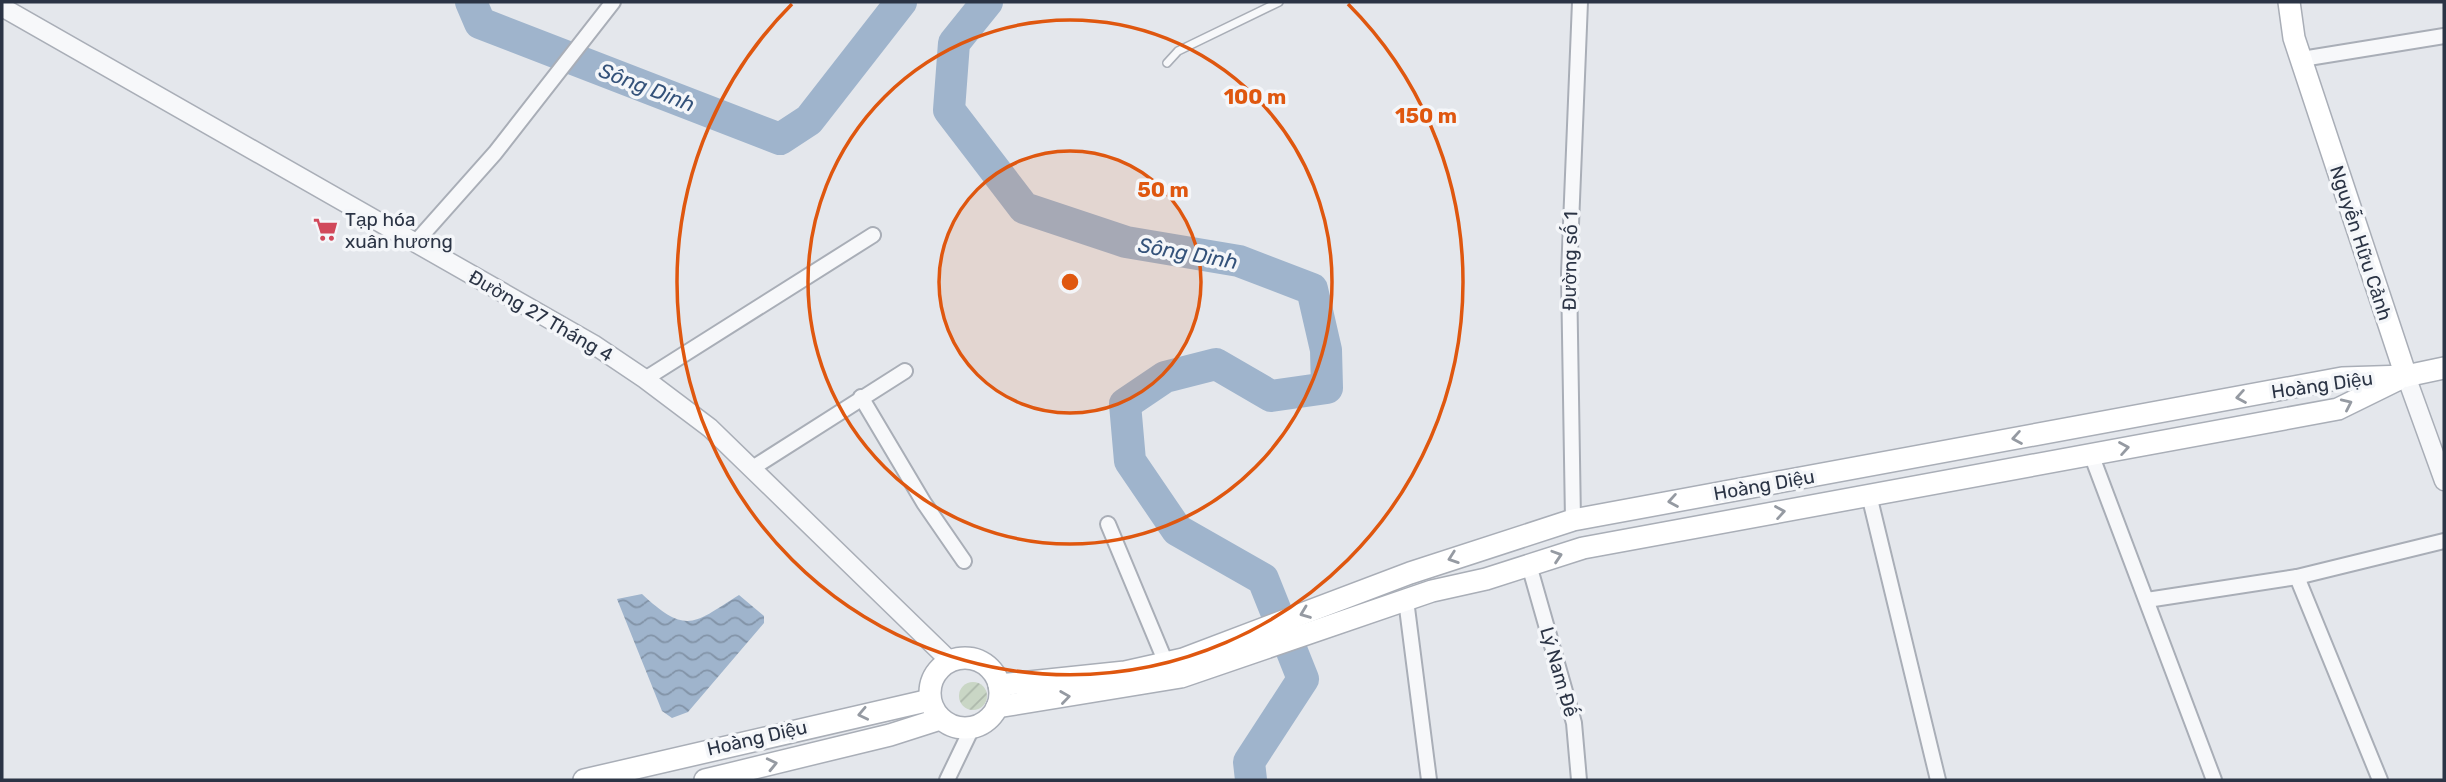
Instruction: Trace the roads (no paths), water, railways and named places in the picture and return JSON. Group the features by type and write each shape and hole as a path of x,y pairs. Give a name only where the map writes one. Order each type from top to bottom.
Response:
{"main road":[{"name":"Nguyễn Hữu Cảnh","path":"2289,2 2294,38 2406,376"},
{"path":"2406,376 2444,368"},
{"name":"Hoàng Diệu","path":"1240,649 1369,589 1475,550 1573,520 2342,378 2406,376"},
{"name":"Hoàng Diệu","path":"1240,649 1583,548 2338,408 2406,376"},
{"path":"1890,461 1895,490"},
{"path":"999,685 1125,672 1240,649"},
{"path":"997,707 1149,684 1240,649"},
{"path":"960,658 980,662 995,675 999,685 997,707 991,717 972,728 950,726 940,719 930,700 933,677 950,661 960,658"},
{"name":"Hoàng Diệu","path":"584,780 930,700"},
{"name":"Hoàng Diệu","path":"705,780 890,735 940,719"}],"street":[{"path":"415,243 546,90 613,2"},
{"name":"Đường số 1","path":"1573,520 1569,274 1580,2"},
{"name":"Đường 27 Tháng 4","path":"2,7 593,344 645,379 710,428 950,661"},
{"path":"2302,59 2444,36"},
{"path":"645,379 873,235"},
{"path":"751,469 860,397 905,371"},
{"name":"Nguyễn Hữu Cảnh","path":"2406,376 2444,481"},
{"path":"860,397 924,503 964,561"},
{"path":"2091,454 2214,780"},
{"path":"1869,495 1935,780"},
{"path":"1108,524 1166,663"},
{"path":"2147,600 2297,578 2444,541"},
{"name":"Lý Nam Đế","path":"1529,565 1574,723 1579,780"},
{"path":"2297,578 2380,780"},
{"path":"1406,600 1429,780"},
{"path":"947,780 972,728"}],"lane":[{"path":"1167,63 1178,51 1279,2"}],"water":[{"path":"642,594 670,616 681,620 700,618 739,595 764,616 764,623 688,712 672,718 662,711 617,599"}],"waterway":[{"name":"Sông Dinh","path":"471,2 480,23 780,139 809,120 901,2"},
{"name":"Sông Dinh","path":"987,2 954,43 949,110 1024,208 1126,242 1239,261 1312,289 1326,350 1327,388 1271,396 1216,364 1165,377 1125,404 1130,461 1177,530 1263,579 1303,679 1249,762 1251,780"}],"place":[{"name":"Tạp hóa xuân hương","path":"325,230"}]}
